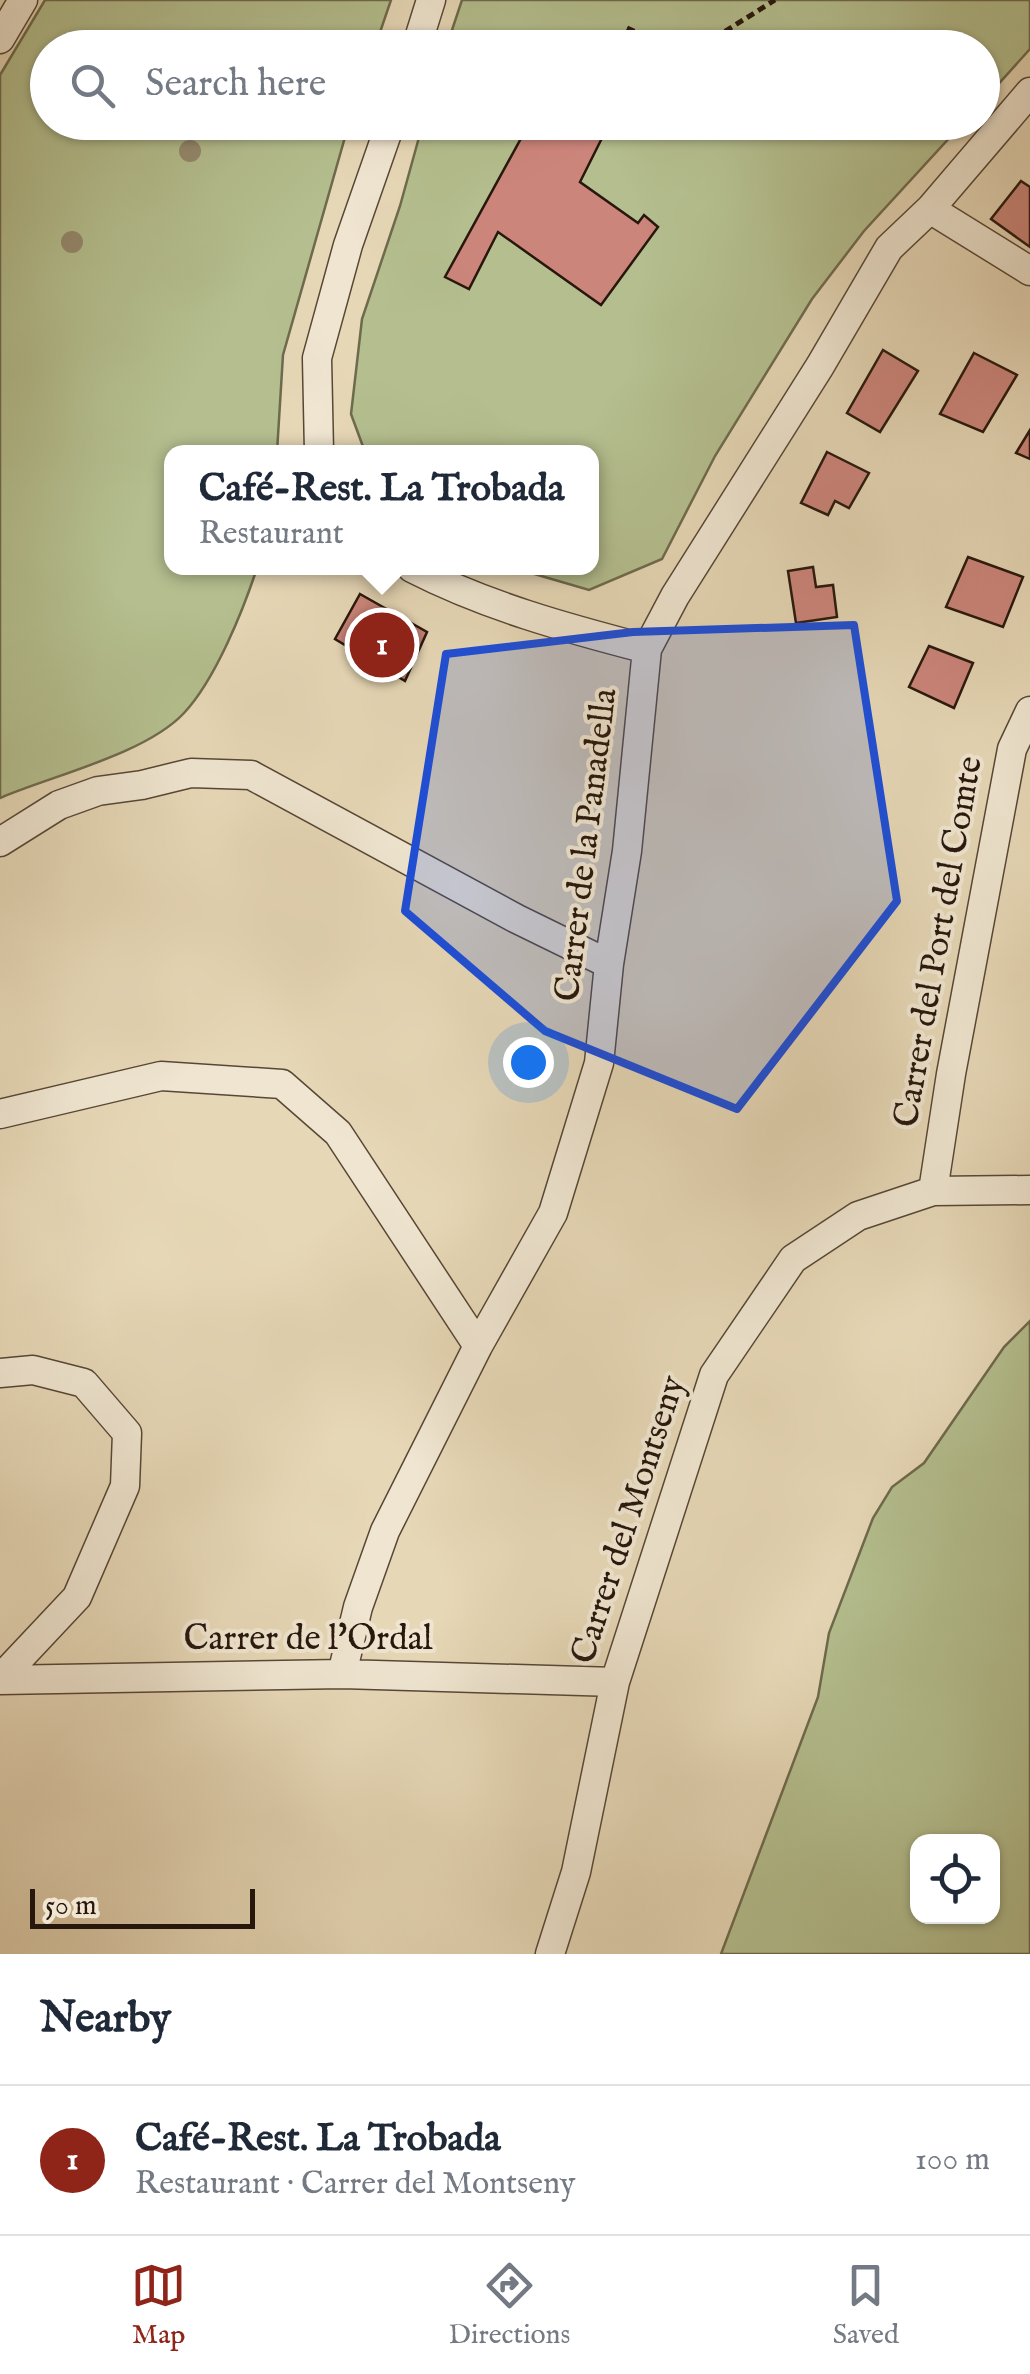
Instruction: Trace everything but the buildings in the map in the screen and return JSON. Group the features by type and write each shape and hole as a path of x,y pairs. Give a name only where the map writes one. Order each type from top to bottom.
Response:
{"street":[{"path":"0,39 23,0"},
{"path":"422,30 431,0"},
{"name":"Carrer de la Panadella","path":"1000,127 1030,92"},
{"path":"319,445 317,358 348,244 385,140"},
{"name":"Carrer de la Panadella","path":"342,1674 358,1607 385,1531 478,1346 552,1213 599,1064 609,964 627,851 647,649 675,596 820,366 889,248 930,209 989,140"},
{"path":"930,209 1030,271"},
{"path":"428,575 484,600 647,649"},
{"name":"Carrer del Port del Comte","path":"932,1191 1012,749 1030,711"},
{"path":"0,842 59,805 98,791 191,773 251,775 500,910 609,964"},
{"path":"0,1114 161,1076 282,1084 338,1133 478,1346"},
{"name":"Carrer del Montseny","path":"550,1954 576,1872 615,1682 714,1375 794,1258 858,1216 932,1191 1030,1190"},
{"path":"0,1373 32,1370 84,1384 127,1434 125,1486 77,1598 0,1679"},
{"name":"Carrer de l'Ordal","path":"0,1679 342,1674 615,1682"}],"path":[{"path":"727,30 775,0"},
{"path":"628,28 632,30"}],"highlighted area":[{"path":"854,625 897,901 737,1109 545,1031 405,911 446,654 633,632"}],"green space":[{"path":"45,0 391,0 381,30 30,30 30,140 344,140 283,355 277,445 164,445 164,575 254,575 217,664 195,699 167,728 97,763 0,798 0,75"},
{"path":"462,0 1030,0 1030,49 1000,82 1000,30 452,30"},
{"path":"418,140 947,140 864,231 812,299 715,456 662,559 589,590 538,575 599,575 599,445 362,445 351,414 362,319"},
{"path":"1030,1321 1030,1954 721,1954 818,1697 829,1633 873,1518 892,1487 924,1463 1004,1347"}],"place":[{"name":"Café-Rest. La Trobada","path":"382,645"}]}
